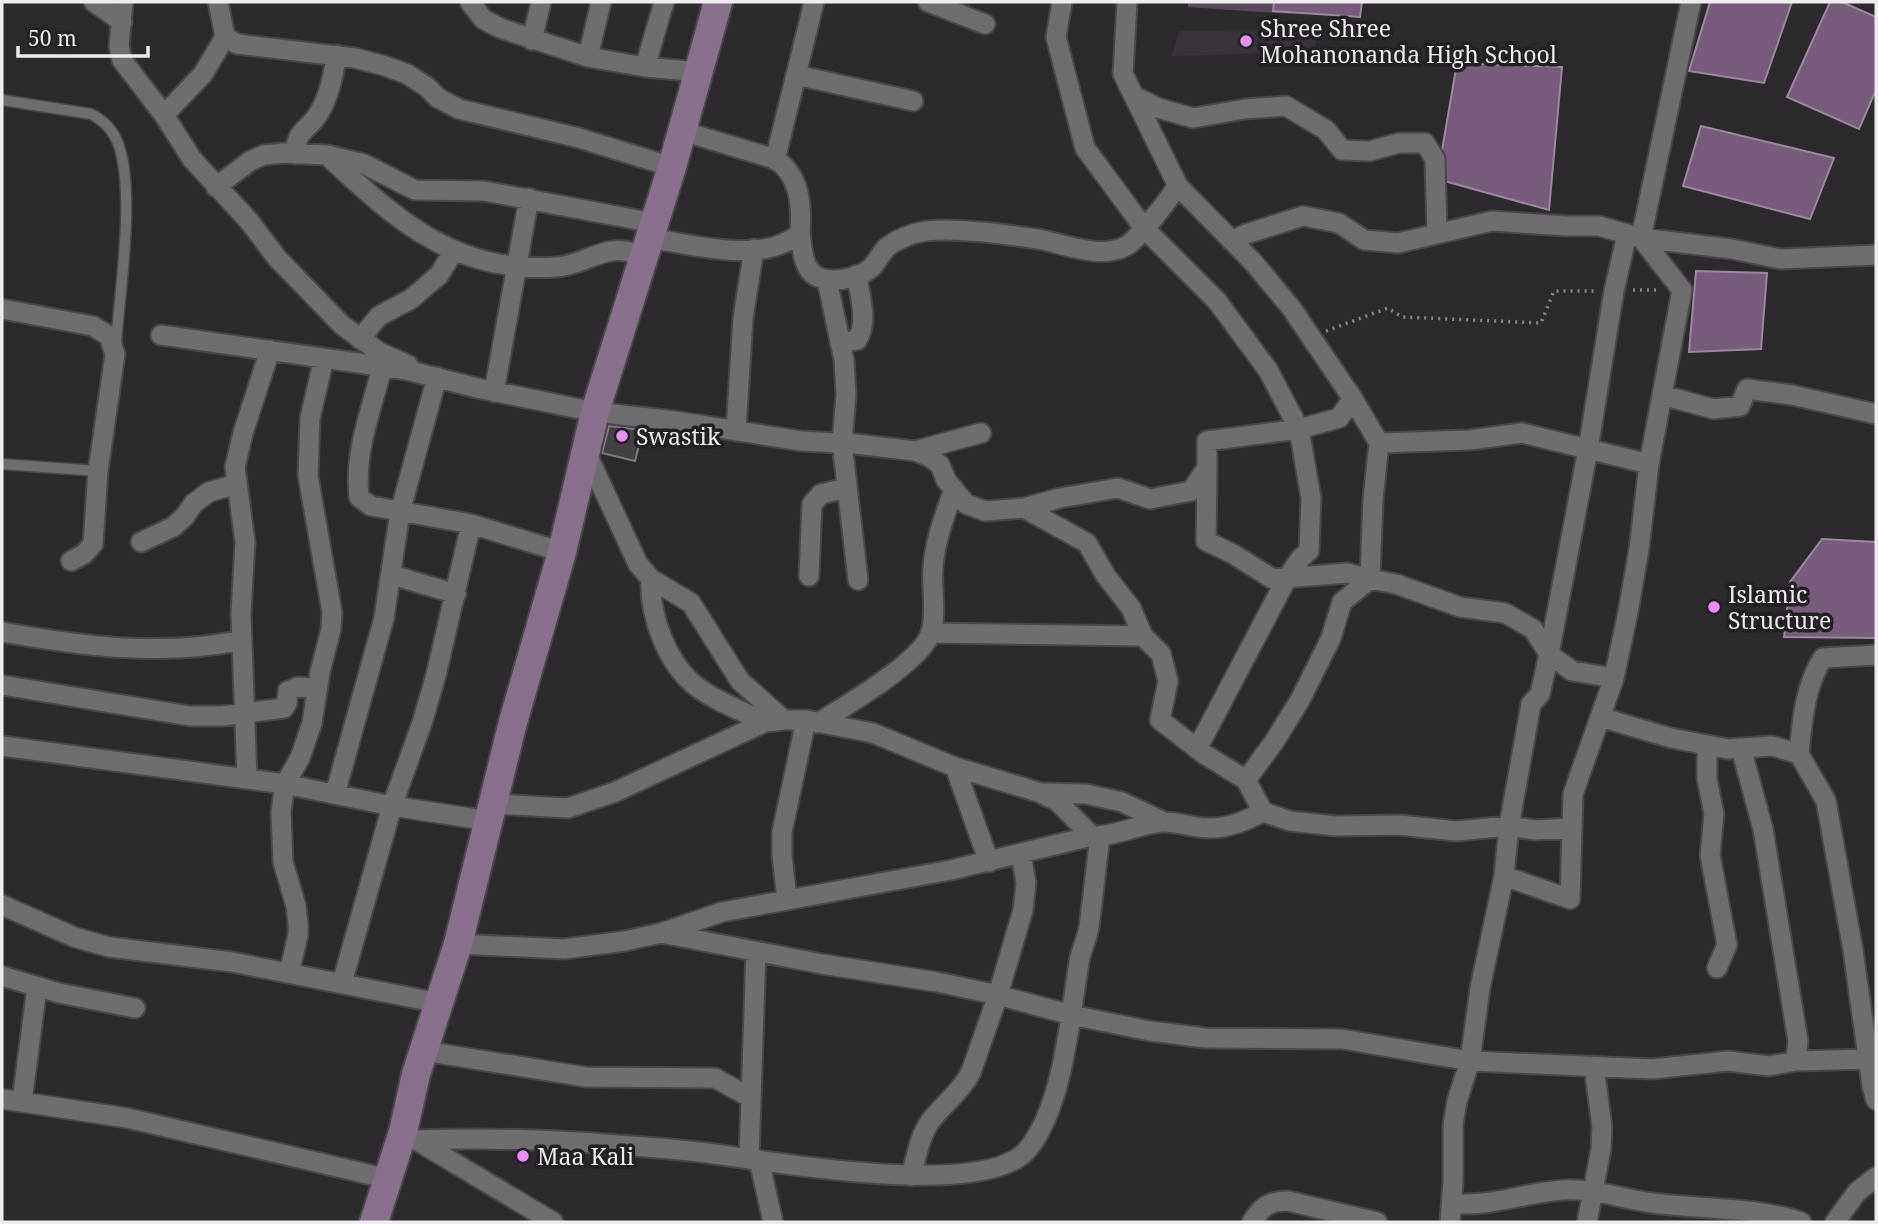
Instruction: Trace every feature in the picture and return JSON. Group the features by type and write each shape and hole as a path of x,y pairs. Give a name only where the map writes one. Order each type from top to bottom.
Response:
{"main road":[{"path":"374,1222 389,1179 409,1136 424,1051 458,944 513,722 562,552 595,412 672,167 718,2"}],"street":[{"path":"94,2 121,22"},
{"path":"123,2 120,46 122,61 216,187 249,221 285,267 360,340 379,352 431,375"},
{"path":"164,115 203,74 225,37 218,2"},
{"path":"470,2 483,19 500,29 532,40 588,57 645,67 700,72"},
{"path":"532,40 541,2"},
{"path":"588,57 601,2"},
{"path":"645,67 664,2"},
{"path":"775,160 814,2"},
{"path":"928,2 985,24"},
{"path":"1062,2 1056,37 1085,148 1144,228 1217,301 1268,370 1298,429 1311,498 1309,551 1287,578 1197,749"},
{"path":"1127,2 1123,74 1178,186 1262,272 1311,336 1379,443 1373,499 1370,579 1342,602 1331,638 1300,700 1246,780"},
{"path":"1691,2 1634,236 1614,290 1588,449 1549,654 1540,694 1531,704 1509,826 1504,876 1480,988 1470,1061 1457,1101 1453,1125 1451,1213 1481,1203 1537,1192 1593,1189 1652,1203 1766,1214 1801,1222"},
{"path":"225,37 237,44 337,55 385,66 407,75 427,87 438,98 459,109 579,138 672,167"},
{"path":"295,154 299,135 321,110 337,55"},
{"path":"796,75 914,101"},
{"path":"1133,96 1158,108 1193,118 1245,109 1286,106 1326,130 1342,150 1370,151 1399,144 1425,143 1435,159 1437,234"},
{"path":"682,131 775,160 787,167 800,198 800,233 805,265 812,275 827,280 869,270 887,247 903,238 926,231 1027,238 1064,244 1079,250 1101,252 1126,246 1178,186"},
{"path":"216,187 250,161 264,155 327,155 364,164 415,190 484,191 529,198 649,239 717,249 754,249 790,242 800,233"},
{"path":"327,155 399,220 453,252 500,265 570,266 649,239"},
{"path":"494,392 529,198"},
{"path":"1232,241 1245,234 1303,216 1339,223 1364,240 1398,243 1492,221 1599,226 1634,236 1732,249 1780,259 1876,255"},
{"path":"1504,876 1570,899 1573,794 1614,678 1639,549 1649,464 1682,290 1634,236"},
{"path":"736,431 743,317 754,249"},
{"path":"360,340 379,316 402,304 433,280 453,252"},
{"path":"840,344 857,340 861,334 863,321 857,275"},
{"path":"827,280 840,344 846,395 842,443 858,580"},
{"path":"2,310 93,326 109,336 115,354 98,471 93,544 84,554 71,561"},
{"path":"161,335 431,375 494,392 595,412 675,421 801,441 915,451 940,465 946,480 967,504 985,511 1024,509 1060,498 1118,488 1150,499 1191,491 1207,468"},
{"path":"247,779 242,640 244,531 235,467 270,350"},
{"path":"289,973 298,936 296,906 283,862 281,812 285,783 307,740 331,629 332,612 312,506 307,449 310,418 324,358"},
{"path":"382,368 359,457 356,476 359,497 370,506 471,524 562,552"},
{"path":"335,794 384,618 400,512 431,375"},
{"path":"1662,395 1714,409 1740,406 1747,389 1876,414"},
{"path":"1353,399 1339,418 1298,429 1207,441 1206,541 1273,579 1347,573 1395,584 1460,607 1505,613 1533,629 1549,654 1572,671 1614,678"},
{"path":"915,451 981,433"},
{"path":"1379,443 1469,440 1522,433 1649,464"},
{"path":"586,452 638,564 651,579 691,603 740,681 774,721"},
{"path":"141,541 173,527 194,503 209,492 237,484"},
{"path":"809,576 812,504 821,494 847,488"},
{"path":"787,899 782,832 812,722 858,698 922,649 931,633 935,548 954,489"},
{"path":"1024,509 1087,543 1106,576 1131,608 1143,636 1161,654 1168,681 1160,720 1197,749 1246,780 1263,811 1290,821 1335,826 1399,825 1457,831 1509,826 1535,830 1570,828"},
{"path":"342,983 392,806 422,723 447,634 471,524"},
{"path":"392,575 456,594"},
{"path":"651,579 650,593 657,627 681,670 693,684 708,694 774,721 812,722 873,733 955,766 1038,792 1057,801 1096,837"},
{"path":"2,632 147,650 202,648 242,640"},
{"path":"931,633 1143,636"},
{"path":"1876,655 1823,658 1815,670 1806,702 1799,754 1826,801 1876,1100"},
{"path":"2,685 206,718 284,708 288,691 292,688 317,688"},
{"path":"1601,718 1671,738 1707,745 1728,748 1772,747 1799,754"},
{"path":"2,746 285,783 392,806 492,812 568,808 586,803 774,721"},
{"path":"1707,745 1707,779 1714,814 1710,855 1727,945 1717,968"},
{"path":"1741,748 1763,829 1798,1041 1796,1061"},
{"path":"955,766 989,862"},
{"path":"1038,792 1086,794 1122,802 1164,822"},
{"path":"458,944 564,949 625,942 722,912 989,862 1133,826 1164,822 1212,828 1243,822 1263,811"},
{"path":"409,1136 548,1140 691,1151 834,1170 911,1176 984,1171 1008,1164 1026,1152 1051,1110 1088,929 1096,837"},
{"path":"911,1176 923,1133 933,1118 965,1084 971,1072 998,995 1025,897 1026,871 1021,854"},
{"path":"2,905 74,937 109,947 221,961 439,1003"},
{"path":"661,933 937,982 998,995 1071,1016 1205,1038 1342,1039 1470,1061 1652,1069 1728,1061 1769,1066 1796,1061 1868,1059"},
{"path":"756,951 751,1098 754,1159 773,1222"},
{"path":"2,976 37,987 135,1008"},
{"path":"22,1101 37,987"},
{"path":"424,1051 586,1077 715,1078 751,1098"},
{"path":"1587,1222 1601,1149 1602,1127 1594,1067"},
{"path":"2,1099 127,1118 389,1179"},
{"path":"409,1136 553,1222"},
{"path":"1835,1222 1857,1192 1876,1177"},
{"path":"1252,1222 1266,1205 1288,1200 1377,1222"}],"lane":[{"path":"2,100 92,114 111,129 118,144 123,162 125,206 115,354"},
{"path":"2,464 98,471"}],"path":[{"path":"1311,336 1388,308 1402,317 1541,323 1554,290 1682,290"}],"shaded area":[{"path":"1188,2 1292,2 1291,14 1188,7"},
{"path":"1274,2 1362,2 1360,17 1273,11"},
{"path":"1710,2 1792,2 1764,83 1689,71"},
{"path":"1830,2 1842,2 1876,17 1876,90 1859,129 1787,97"},
{"name":"Shree Shree Mohanonanda High School","path":"1318,30 1315,52 1172,56 1179,31"},
{"path":"1457,63 1562,67 1549,210 1437,179"},
{"path":"1701,126 1834,158 1810,219 1683,186"},
{"path":"1696,271 1767,273 1761,349 1689,352"},
{"path":"1822,539 1876,542 1876,638 1784,637 1790,582"}],"building":[{"name":"Swastik","path":"609,426 643,430 635,461 602,453"}],"place":[{"name":"Shree Shree Mohanonanda High School","path":"1246,41"},
{"name":"Swastik","path":"622,436"},
{"name":"Islamic Structure","path":"1714,607"},
{"name":"Maa Kali","path":"523,1156"}]}
